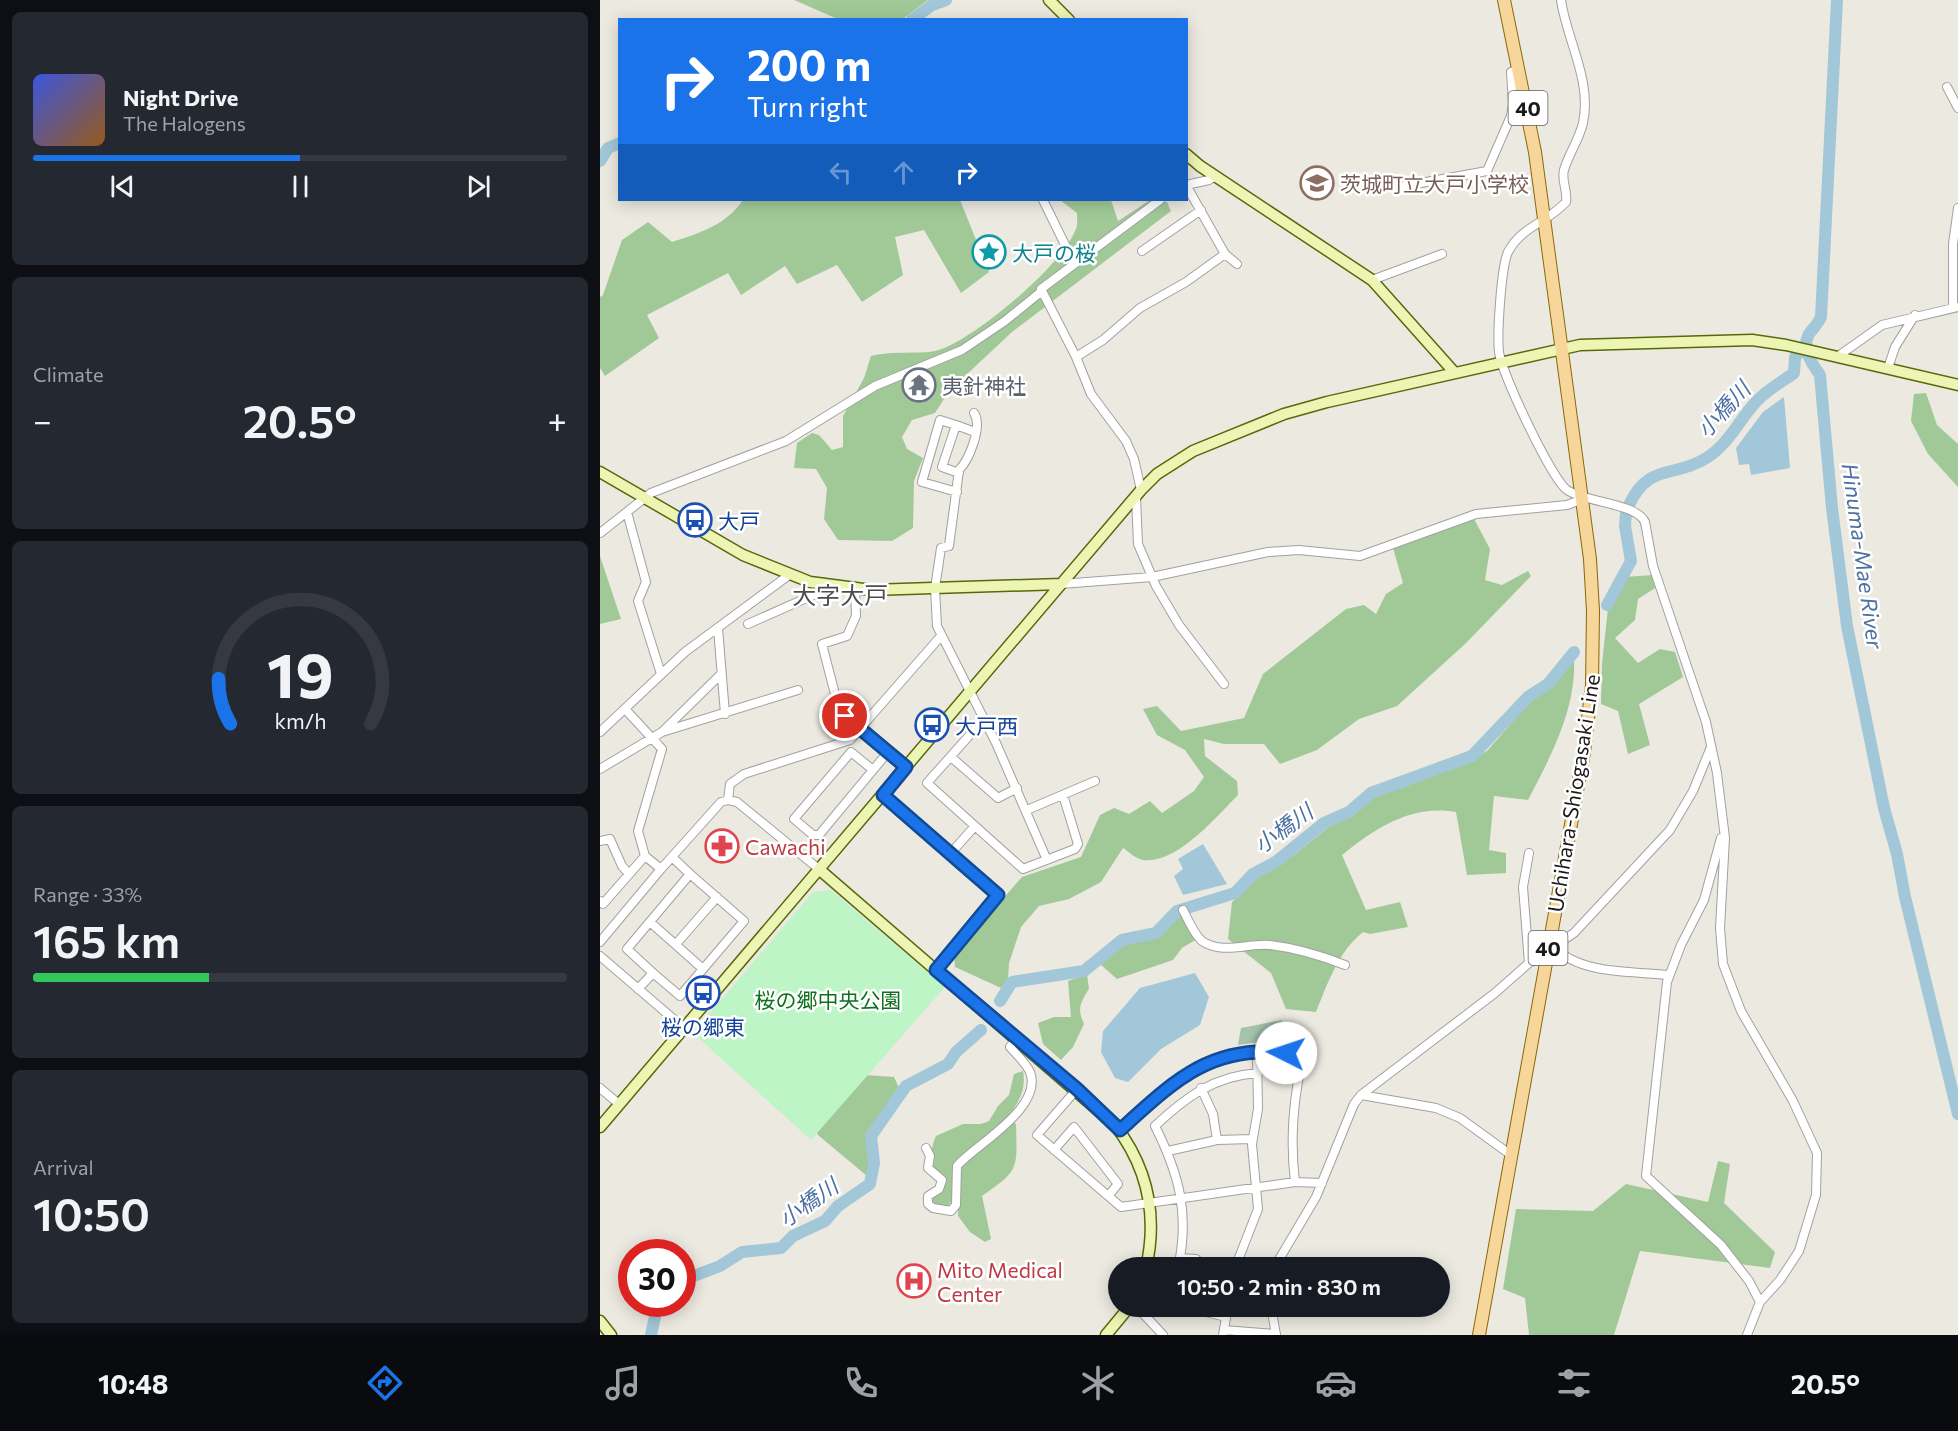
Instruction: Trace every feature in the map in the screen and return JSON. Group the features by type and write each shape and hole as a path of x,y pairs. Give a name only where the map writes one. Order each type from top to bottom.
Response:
{"main road":[{"name":"Uchihara-Shiogasaki Line","path":"1479,1335 1551,949 1584,752 1592,685 1593,595 1583,499 1544,218 1520,69 1504,0"}],"street":[{"path":"1049,0 1067,18"},
{"path":"1561,0 1564,18 1584,85 1586,106 1579,138 1563,173 1568,194 1566,202 1518,237 1504,263 1499,345 1502,362 1553,474 1564,488 1583,499 1622,508 1643,517 1648,530 1653,566 1706,722 1711,747 1723,825 1720,928 1723,964 1741,1011 1791,1098 1816,1153 1816,1195 1799,1251 1780,1280 1760,1302 1747,1335"},
{"path":"1404,186 1487,171 1511,116 1513,104 1511,72 1520,69"},
{"path":"1947,87 1958,108"},
{"path":"1188,155 1372,280 1454,372"},
{"path":"1188,185 1216,176"},
{"path":"1188,188 1226,254 1237,264"},
{"path":"1043,201 1074,263"},
{"path":"600,533 645,497 786,441 875,386 944,358 979,340 1074,263 1159,201"},
{"path":"1834,356 1882,325 1915,315 1956,307 1953,244 1958,208"},
{"path":"1142,251 1201,210"},
{"path":"1076,357 1103,340 1140,308 1186,282 1226,254"},
{"path":"1372,280 1442,254"},
{"path":"1041,291 1076,357 1091,394 1126,441 1134,459 1138,493 1138,544 1152,577 1179,625 1224,684"},
{"path":"1888,368 1895,347 1915,315"},
{"path":"600,1127 1138,493 1157,474 1193,451 1284,414 1562,348 1606,343 1752,340 1791,346 1958,385"},
{"path":"974,412 977,417 975,432 966,463 959,472 949,546 941,548 935,588 937,626 1017,788 1047,860"},
{"path":"957,492 922,482 940,420 975,432"},
{"path":"956,425 942,467 959,472"},
{"path":"600,472 743,555 789,575 855,589 1061,584 1152,577 1268,552 1299,550 1360,555 1476,514 1567,505 1583,499"},
{"path":"627,512 646,582 638,601 661,674"},
{"path":"600,732 685,652 789,575"},
{"path":"748,624 820,592 823,584"},
{"path":"855,589 856,616 847,636 822,644 836,698 845,716 906,767"},
{"path":"718,628 725,714"},
{"path":"728,800 730,784 744,774 850,740 941,636"},
{"path":"662,732 721,674"},
{"path":"600,769 662,732 798,690"},
{"path":"625,709 662,749 638,831 645,856 661,869"},
{"path":"984,719 927,783 1023,869 1075,849 1078,844 1063,795"},
{"path":"1279,1257 1307,1214 1322,1184 1354,1104 1361,1095 1496,993 1529,963 1574,933 1670,830 1693,791 1711,747"},
{"path":"873,770 851,752 794,819 813,835 819,835 888,752"},
{"path":"951,756 998,798 1017,788"},
{"path":"1027,810 1095,781"},
{"path":"883,795 998,895 936,970"},
{"path":"600,942 721,802 728,800 737,802 1077,1089 1120,1130 1141,1166 1151,1202 1151,1240 1148,1257"},
{"path":"1723,825 1704,900 1670,975 1660,1039 1646,1176 1721,1245 1749,1281 1760,1302"},
{"path":"950,854 975,826"},
{"path":"600,841 610,839 622,866 629,874"},
{"path":"1529,853 1523,887 1529,963"},
{"path":"600,901 603,904 645,856"},
{"path":"672,857 744,921 680,996 627,949 690,874"},
{"path":"676,944 717,897"},
{"path":"1183,910 1199,939 1204,943 1224,949 1268,945 1326,957 1345,965"},
{"path":"650,922 703,969"},
{"path":"1551,949 1565,958 1587,966 1670,975"},
{"path":"600,956 684,1028"},
{"path":"639,989 653,973"},
{"path":"926,1148 930,1156 928,1168 940,1177 942,1183 939,1189 928,1197 928,1204 933,1208 951,1211 956,1205 957,1166 994,1137 1018,1111 1031,1085 1028,1068 1010,1047 1017,1039"},
{"path":"1120,1130 1170,1084 1212,1060 1242,1052 1257,1051 1304,1055 1297,1081 1292,1151 1296,1182"},
{"path":"1239,1257 1258,1209 1252,1139 1258,1110 1257,1051"},
{"path":"1180,1257 1184,1216 1181,1198 1168,1151 1155,1126 1180,1102 1216,1080 1258,1073"},
{"path":"600,1088 619,1104"},
{"path":"1201,1088 1213,1113 1217,1140"},
{"path":"1077,1089 1037,1135 1121,1207 1296,1182 1322,1184"},
{"path":"1361,1095 1436,1108 1460,1118 1511,1155"},
{"path":"1054,1150 1074,1127 1118,1184 1107,1196"},
{"path":"1168,1151 1217,1140 1252,1139"},
{"path":"1106,1335 1121,1317"},
{"path":"1146,1317 1163,1335"},
{"path":"1226,1317 1223,1332 1276,1334 1273,1317"},
{"path":"600,1321 611,1335"}],"green space":[{"path":"794,0 928,0 904,18 835,18"},
{"path":"742,201 960,201 989,272 961,293 924,230 895,237 903,275 862,302 837,265 797,284 785,266 741,295 728,273 647,315 659,338 605,376 600,368 600,297 603,295 622,240 648,222 672,242 712,227 736,209"},
{"path":"1061,201 1111,201 1118,221 1148,201 1167,202 1171,211 1012,332 949,391 935,413 912,420 902,437 907,449 923,458 914,481 913,528 892,541 838,540 824,519 827,488 816,469 794,468 797,443 812,433 819,435 832,450 843,447 843,416 864,378 871,356 939,350 974,331 1016,299 1053,263 1067,246 1076,229 1077,213"},
{"path":"1926,393 1937,425 1958,444 1958,487 1928,454 1911,421 1914,394"},
{"path":"1473,517 1490,549 1485,580 1502,585 1528,571 1531,576 1465,644 1397,706 1359,719 1317,750 1280,764 1264,744 1224,744 1204,739 1205,756 1237,781 1238,795 1195,837 1169,855 1156,860 1140,859 1123,848 1101,882 1069,899 1039,906 1021,927 1009,963 1008,979 1001,988 955,967 954,955 1022,877 1081,857 1100,815 1114,808 1129,814 1150,801 1162,813 1194,791 1204,777 1185,750 1157,735 1143,709 1157,706 1181,731 1244,718 1263,674 1346,609 1364,605 1376,614 1386,594 1403,583 1393,548"},
{"path":"600,556 621,619 600,624"},
{"path":"1652,575 1655,588 1638,599 1635,620 1615,638 1638,663 1660,649 1675,652 1683,677 1639,704 1650,745 1628,754 1618,711 1601,704 1602,664 1608,608 1617,598 1625,577"},
{"path":"1574,661 1574,679 1566,715 1553,750 1528,800 1494,796 1489,850 1506,853 1506,873 1467,875 1456,812 1440,810 1409,815 1381,827 1342,855 1366,910 1400,902 1408,927 1370,934 1363,932 1340,958 1316,1012 1286,1009 1271,973 1228,939 1232,902 1258,877 1294,855 1378,792 1459,766 1487,751 1521,712"},
{"name":"桜の郷中央公園","path":"831,890 945,987 811,1140 693,1033 813,892"},
{"path":"1181,914 1197,939 1182,948 1173,960 1117,979 1101,965 1114,949 1132,940 1155,937"},
{"path":"1087,974 1089,989 1080,1010 1084,1024 1073,1047 1061,1060 1043,1044 1038,1023 1054,1017 1071,1017 1068,981"},
{"path":"1282,1020 1288,1038 1238,1045 1241,1028"},
{"path":"1023,1071 1023,1085 1012,1111 990,1134 955,1161 952,1201 948,1206 935,1205 931,1201 932,1198 945,1185 945,1178 933,1168 931,1160 936,1136 963,1124 981,1124 989,1121 998,1106 1009,1095 1014,1074"},
{"path":"851,1074 894,1077 899,1088 869,1133 870,1154 867,1176 818,1135 800,1091"},
{"path":"1012,1121 1016,1124 1014,1167 1010,1174 982,1196 991,1239 985,1242 970,1232 958,1216 959,1174 963,1166 997,1138"},
{"path":"1718,1161 1730,1164 1724,1203 1775,1252 1770,1268 1640,1251 1614,1335 1529,1335 1525,1298 1503,1289 1516,1209 1593,1211 1626,1184 1708,1202"}],"water":[{"path":"1784,397 1790,468 1751,475 1749,464 1739,465 1736,448 1763,412"},
{"path":"1203,844 1227,884 1183,895 1174,876 1183,869 1178,859"},
{"path":"1195,973 1209,997 1200,1025 1161,1049 1128,1082 1115,1078 1101,1052 1103,1031 1140,988"}],"waterway":[{"path":"915,18 932,5 946,0"},
{"name":"Hinuma-Mae River","path":"1837,0 1821,317 1809,334 1806,345 1811,361 1820,375 1832,508 1847,626 1884,808 1897,854 1905,897 1958,1114"},
{"path":"600,161 608,148 618,144"},
{"name":"小橋川","path":"1629,505 1645,482 1663,473 1696,464 1715,452 1758,399 1794,373 1795,357 1806,346"},
{"name":"小橋川","path":"1607,605 1631,561 1625,526 1626,513"},
{"name":"小橋川","path":"1000,1001 1012,982 1084,971 1122,940 1156,933 1177,911 1235,893 1253,874 1277,861 1324,823 1349,812 1371,793 1472,756 1529,696 1548,684 1574,652"},
{"name":"小橋川","path":"696,1275 720,1266 742,1252 781,1248 793,1236 825,1221 838,1206 870,1184 874,1163 871,1136 906,1086 948,1064 956,1052 981,1030"},
{"name":"小橋川","path":"651,1335 655,1317"}],"place":[{"name":"茨城町立大戸小学校","path":"1317,183"},
{"name":"大戸の桜","path":"989,252"},
{"name":"夷針神社","path":"919,385"},
{"name":"大戸","path":"695,520"},
{"name":"大戸西","path":"932,725"},
{"name":"Cawachi","path":"722,846"},
{"name":"桜の郷東","path":"703,993"},
{"name":"Mito Medical Center","path":"914,1281"}],"district":[{"name":"大字大戸","path":"840,594"}],"route":[{"path":"845,716 906,767 883,795 998,895 936,970 1077,1089 1120,1130 1170,1084 1212,1060 1242,1052 1286,1053"}]}
